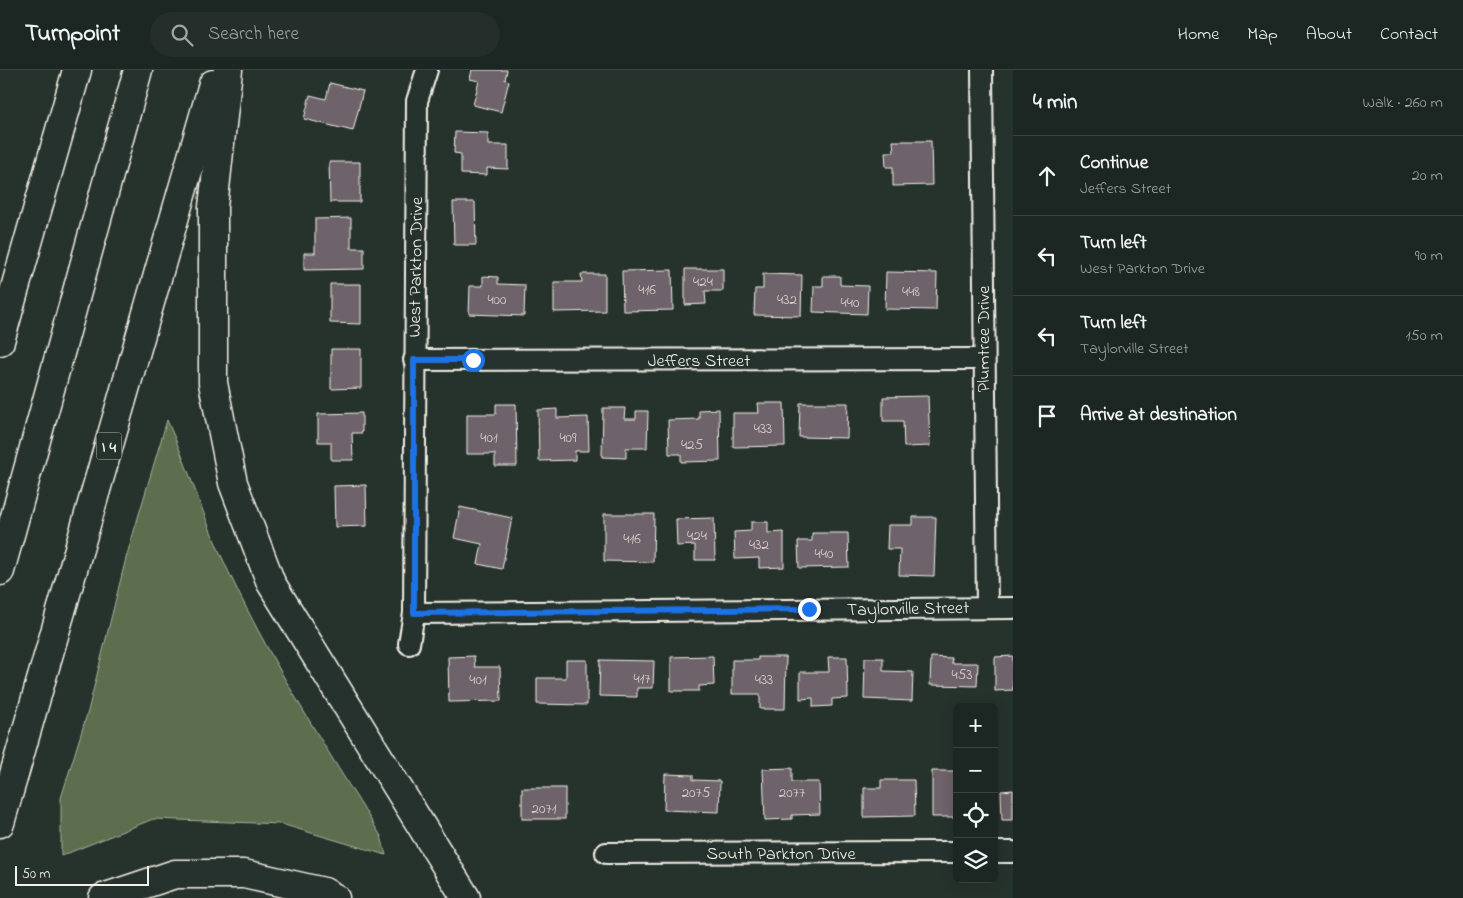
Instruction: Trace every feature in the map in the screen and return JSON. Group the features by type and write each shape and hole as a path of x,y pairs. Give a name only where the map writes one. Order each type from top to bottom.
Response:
{"highway":[{"path":"0,341 77,70"},
{"path":"0,571 138,70"},
{"name":"I 4","path":"0,823 218,70"},
{"path":"228,70 213,207 213,383 233,483 271,583 466,898"},
{"path":"0,314 20,272"},
{"path":"103,898 175,874 244,874 324,892 335,898"}],"street":[{"name":"West Parkton Drive","path":"409,644 414,613 417,101 427,70"},
{"name":"Plumtree Drive","path":"982,70 983,359 987,608"},
{"name":"Jeffers Street","path":"414,360 983,359"},
{"name":"Taylorville Street","path":"414,613 1013,608"},
{"name":"South Parkton Drive","path":"606,853 953,852"},
{"path":"998,852 1013,852"}],"green space":[{"path":"167,420 213,537 237,590 296,698 381,836 386,855 281,824 153,819 61,856 61,798 88,711 126,558"}],"building":[{"path":"472,70 507,70 505,80 509,81 501,112 473,105 479,81 470,79"},
{"path":"330,83 363,91 353,131 304,119 310,95 326,99"},
{"path":"455,132 488,133 488,145 508,145 508,169 487,168 487,175 461,174 461,154 454,153"},
{"path":"893,141 931,141 932,185 893,186 893,167 886,167 885,152 894,152"},
{"path":"329,162 360,162 360,202 330,202"},
{"path":"453,202 475,202 476,245 454,245"},
{"path":"351,218 351,248 364,248 364,269 304,270 304,253 315,253 315,219"},
{"path":"685,269 723,269 723,291 705,291 706,304 685,305"},
{"path":"672,270 673,310 623,311 622,271"},
{"path":"886,272 937,273 936,310 885,309"},
{"path":"581,274 605,274 605,311 554,312 554,282 582,282"},
{"path":"763,274 802,275 801,316 754,315 755,289 763,289"},
{"path":"483,276 498,277 498,284 525,285 524,316 469,314 470,286 483,286"},
{"path":"823,276 840,276 840,285 868,286 867,314 813,312 814,286 823,286"},
{"path":"330,284 361,284 361,324 330,323"},
{"path":"331,349 361,349 361,388 331,389"},
{"path":"928,396 930,446 904,447 903,421 883,421 883,397"},
{"path":"758,403 784,403 785,446 733,447 733,413 759,413"},
{"path":"800,403 848,403 847,438 799,437"},
{"path":"496,404 516,404 517,466 495,466 495,454 467,454 467,414 496,414"},
{"path":"603,408 625,408 624,419 636,419 636,411 648,411 647,448 626,448 626,458 602,457"},
{"path":"557,409 557,418 588,417 589,451 575,451 575,460 539,461 538,410"},
{"path":"719,409 720,461 681,462 681,454 669,454 668,420 699,419 699,410"},
{"path":"362,413 362,433 352,433 353,460 331,460 331,442 318,442 318,414"},
{"path":"366,485 367,526 335,527 334,486"},
{"path":"460,507 512,518 502,569 478,564 482,544 454,538"},
{"path":"604,514 654,514 653,562 604,561"},
{"path":"913,517 936,517 934,576 899,575 900,549 887,549 888,525 913,525"},
{"path":"714,518 715,560 695,560 695,545 677,546 676,519"},
{"path":"751,522 768,522 768,533 784,532 784,567 759,568 759,558 735,559 734,532 751,531"},
{"path":"812,533 848,533 849,567 799,568 798,541 812,541"},
{"path":"474,656 475,667 500,667 501,701 449,702 448,657"},
{"path":"713,656 714,685 699,686 699,691 671,691 671,657"},
{"path":"1013,656 1013,690 995,691 995,657"},
{"path":"758,657 786,657 785,709 760,709 760,694 732,694 732,660 758,660"},
{"path":"828,657 847,657 848,698 832,699 832,706 813,707 813,698 800,699 800,672 829,672"},
{"path":"931,657 952,658 951,663 978,663 977,686 930,685"},
{"path":"865,658 883,658 883,671 913,672 912,701 864,699"},
{"path":"566,660 587,660 587,705 537,704 537,678 566,678"},
{"path":"600,660 654,661 653,688 637,688 637,697 599,696"},
{"path":"792,768 792,782 819,782 820,814 792,815 792,819 765,820 763,769"},
{"path":"932,771 953,771 953,817 932,817"},
{"path":"665,774 693,775 693,780 720,781 719,812 664,810"},
{"path":"881,780 914,780 915,816 864,817 864,788 881,788"},
{"path":"522,788 565,788 565,819 522,819"},
{"path":"1013,790 1013,820 1002,820 1001,791"}],"route":[{"path":"473,360 414,360 414,613 809,609"}]}
